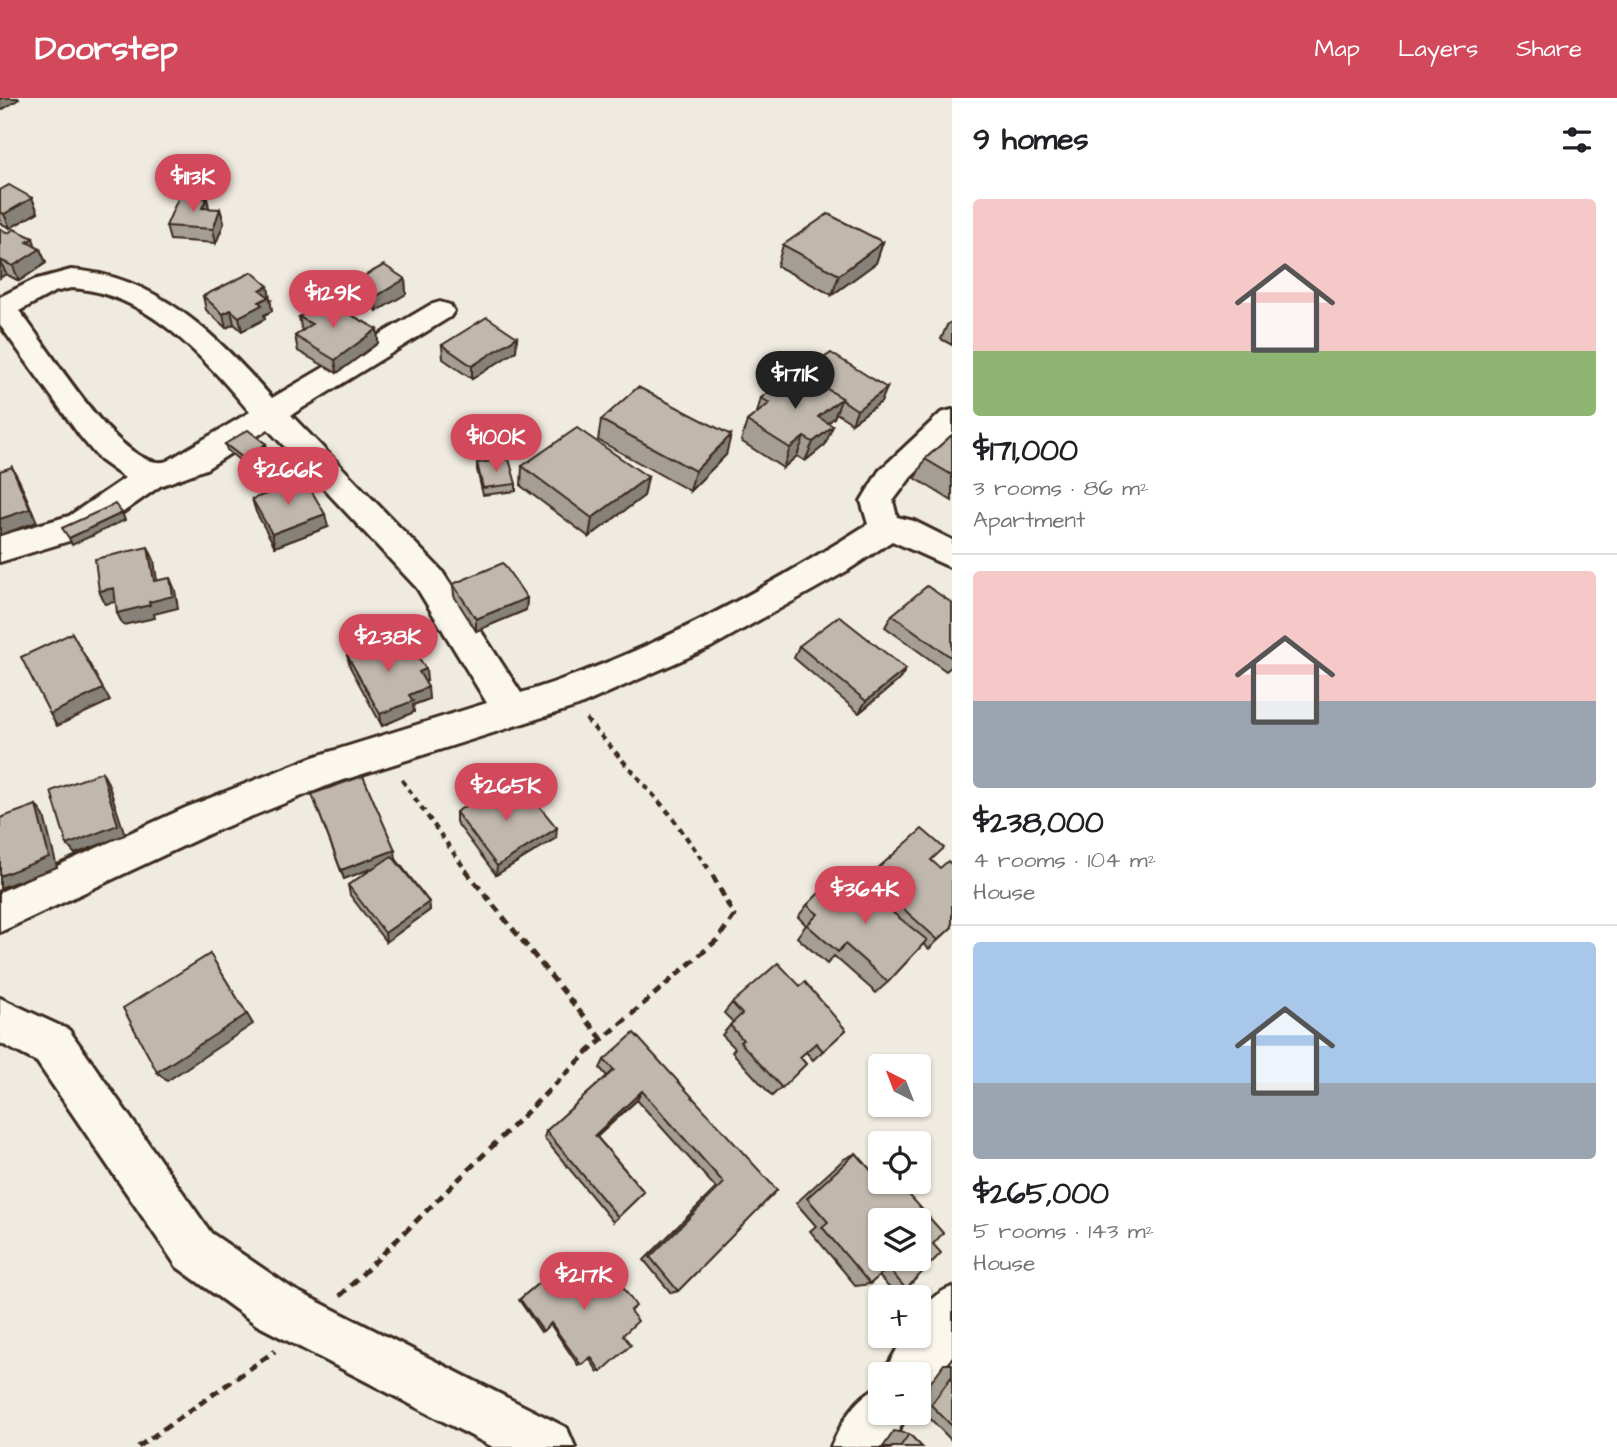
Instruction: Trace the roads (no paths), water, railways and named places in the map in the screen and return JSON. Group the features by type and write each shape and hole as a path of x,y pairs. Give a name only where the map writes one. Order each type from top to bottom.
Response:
{"street":[{"path":"152,475 128,465 76,411 1,308 68,279 95,278 127,288 214,352 269,414 282,424 429,579 512,711"},
{"path":"0,549 80,525 152,475 187,466 440,310"},
{"path":"887,528 877,510 878,498 887,485 952,421"},
{"path":"0,913 199,820 327,769 565,695 698,637 833,563 887,528 902,530 952,555"},
{"path":"0,1020 53,1046 194,1250 275,1307 548,1447"},
{"path":"917,1362 952,1312"},
{"path":"858,1447 873,1425"}]}
